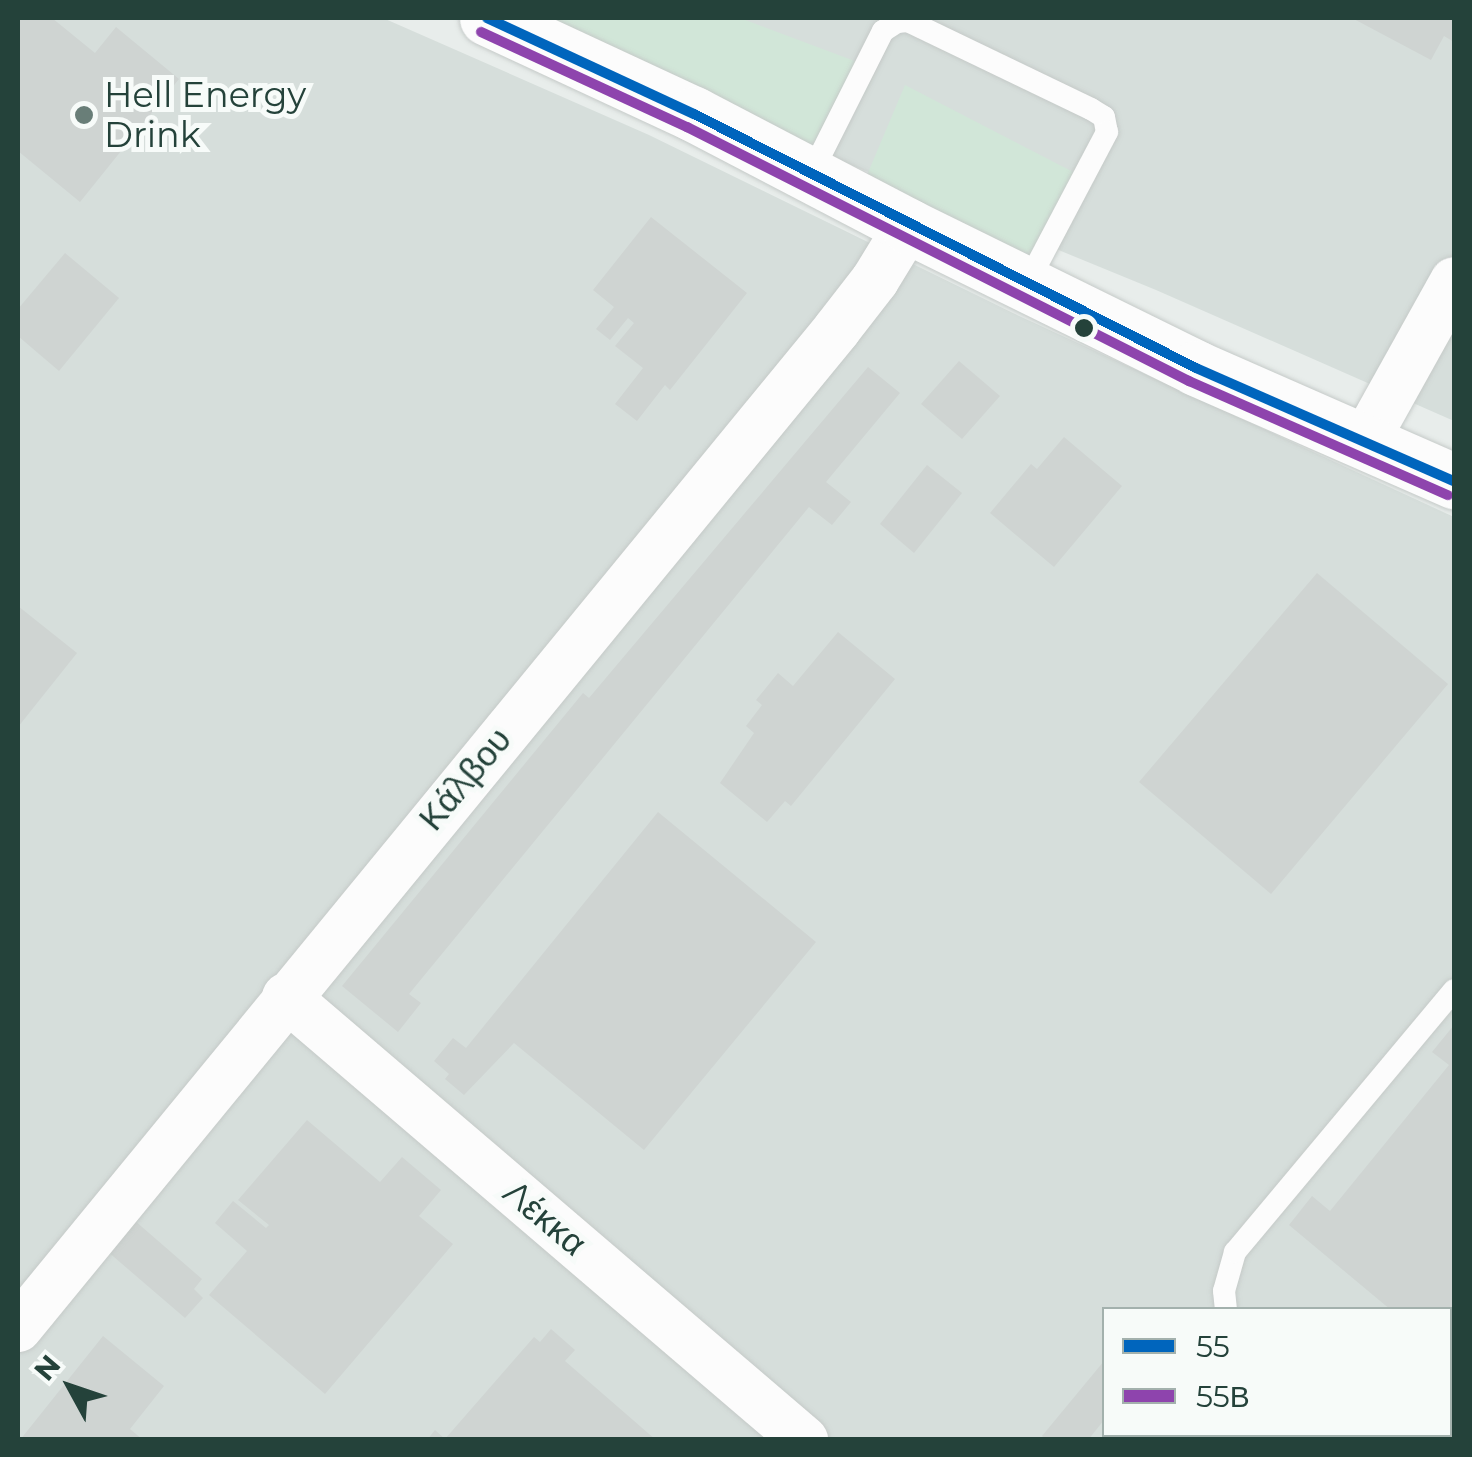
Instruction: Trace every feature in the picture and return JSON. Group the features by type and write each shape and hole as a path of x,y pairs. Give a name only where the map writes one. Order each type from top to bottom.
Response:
{"street":[{"path":"487,18 694,114 1027,284 1364,443 1454,481"},
{"name":"Κάλβου","path":"18,1328 837,329 876,280 908,226"},
{"path":"1364,443 1454,281"},
{"name":"Λέκκα","path":"286,997 804,1440"}],"lane":[{"path":"810,176 883,31 896,22 908,21 1091,109 1104,117 1107,132 1027,284"},
{"path":"1226,1307 1224,1291 1235,1252 1454,990"}],"shaded area":[{"path":"18,18 383,18 649,135 1013,313 1454,517 1454,1439 18,1439"},
{"path":"493,18 1454,18 1454,421 1156,290"}],"green space":[{"path":"496,18 740,18 860,63 806,156"},
{"path":"905,85 1081,176 1032,267 859,194"}],"building":[{"name":"Hell Energy Drink","path":"18,18 52,18 95,53 116,27 179,79 80,202 18,151"},
{"path":"1352,18 1454,18 1454,42 1444,36 1431,60"},
{"path":"651,217 747,293 670,390 665,385 637,421 615,404 643,368 615,346 634,323 628,318 610,340 596,329 614,307 593,290"},
{"path":"65,253 119,298 59,371 18,336 18,309"},
{"path":"959,361 1000,396 962,439 921,404"},
{"path":"868,367 900,393 826,482 851,502 832,525 809,507 409,994 421,1003 398,1032 342,986 583,693 589,698"},
{"path":"1064,437 1122,486 1054,567 990,513 1031,464 1037,469"},
{"path":"927,465 962,493 914,553 880,524"},
{"path":"1317,573 1448,684 1271,894 1139,782"},
{"path":"18,606 77,653 18,727"},
{"path":"838,632 895,679 791,806 785,801 767,822 720,783 754,733 746,726 762,705 756,700 778,673 793,686"},
{"path":"658,812 816,942 644,1150 514,1043 464,1095 445,1079 449,1074 434,1061 453,1038 466,1048"},
{"path":"1454,1025 1454,1362 1452,1307 1387,1307 1289,1225 1312,1196 1330,1211 1449,1065 1432,1052"},
{"path":"307,1120 380,1182 402,1157 441,1190 419,1216 453,1244 325,1394 209,1295 247,1251 215,1223 233,1201 266,1228 269,1225 238,1200"},
{"path":"134,1220 202,1279 194,1289 203,1298 185,1318 107,1251"},
{"path":"551,1329 575,1350 565,1361 656,1440 427,1440 435,1430 445,1439 534,1337 540,1342"},
{"path":"103,1336 164,1386 130,1429 143,1440 20,1440"},
{"path":"1102,1363 1102,1422 1088,1440 1046,1440 1042,1436"},
{"path":"1125,1437 1214,1437 1212,1440 1123,1440"}],"transit line":[{"name":"55","path":"487,18 694,114 1196,368 1454,481"},
{"name":"55Β","path":"481,32 687,127 1189,381 1448,495"}],"place":[{"name":"Hell Energy Drink","path":"84,115"}]}
